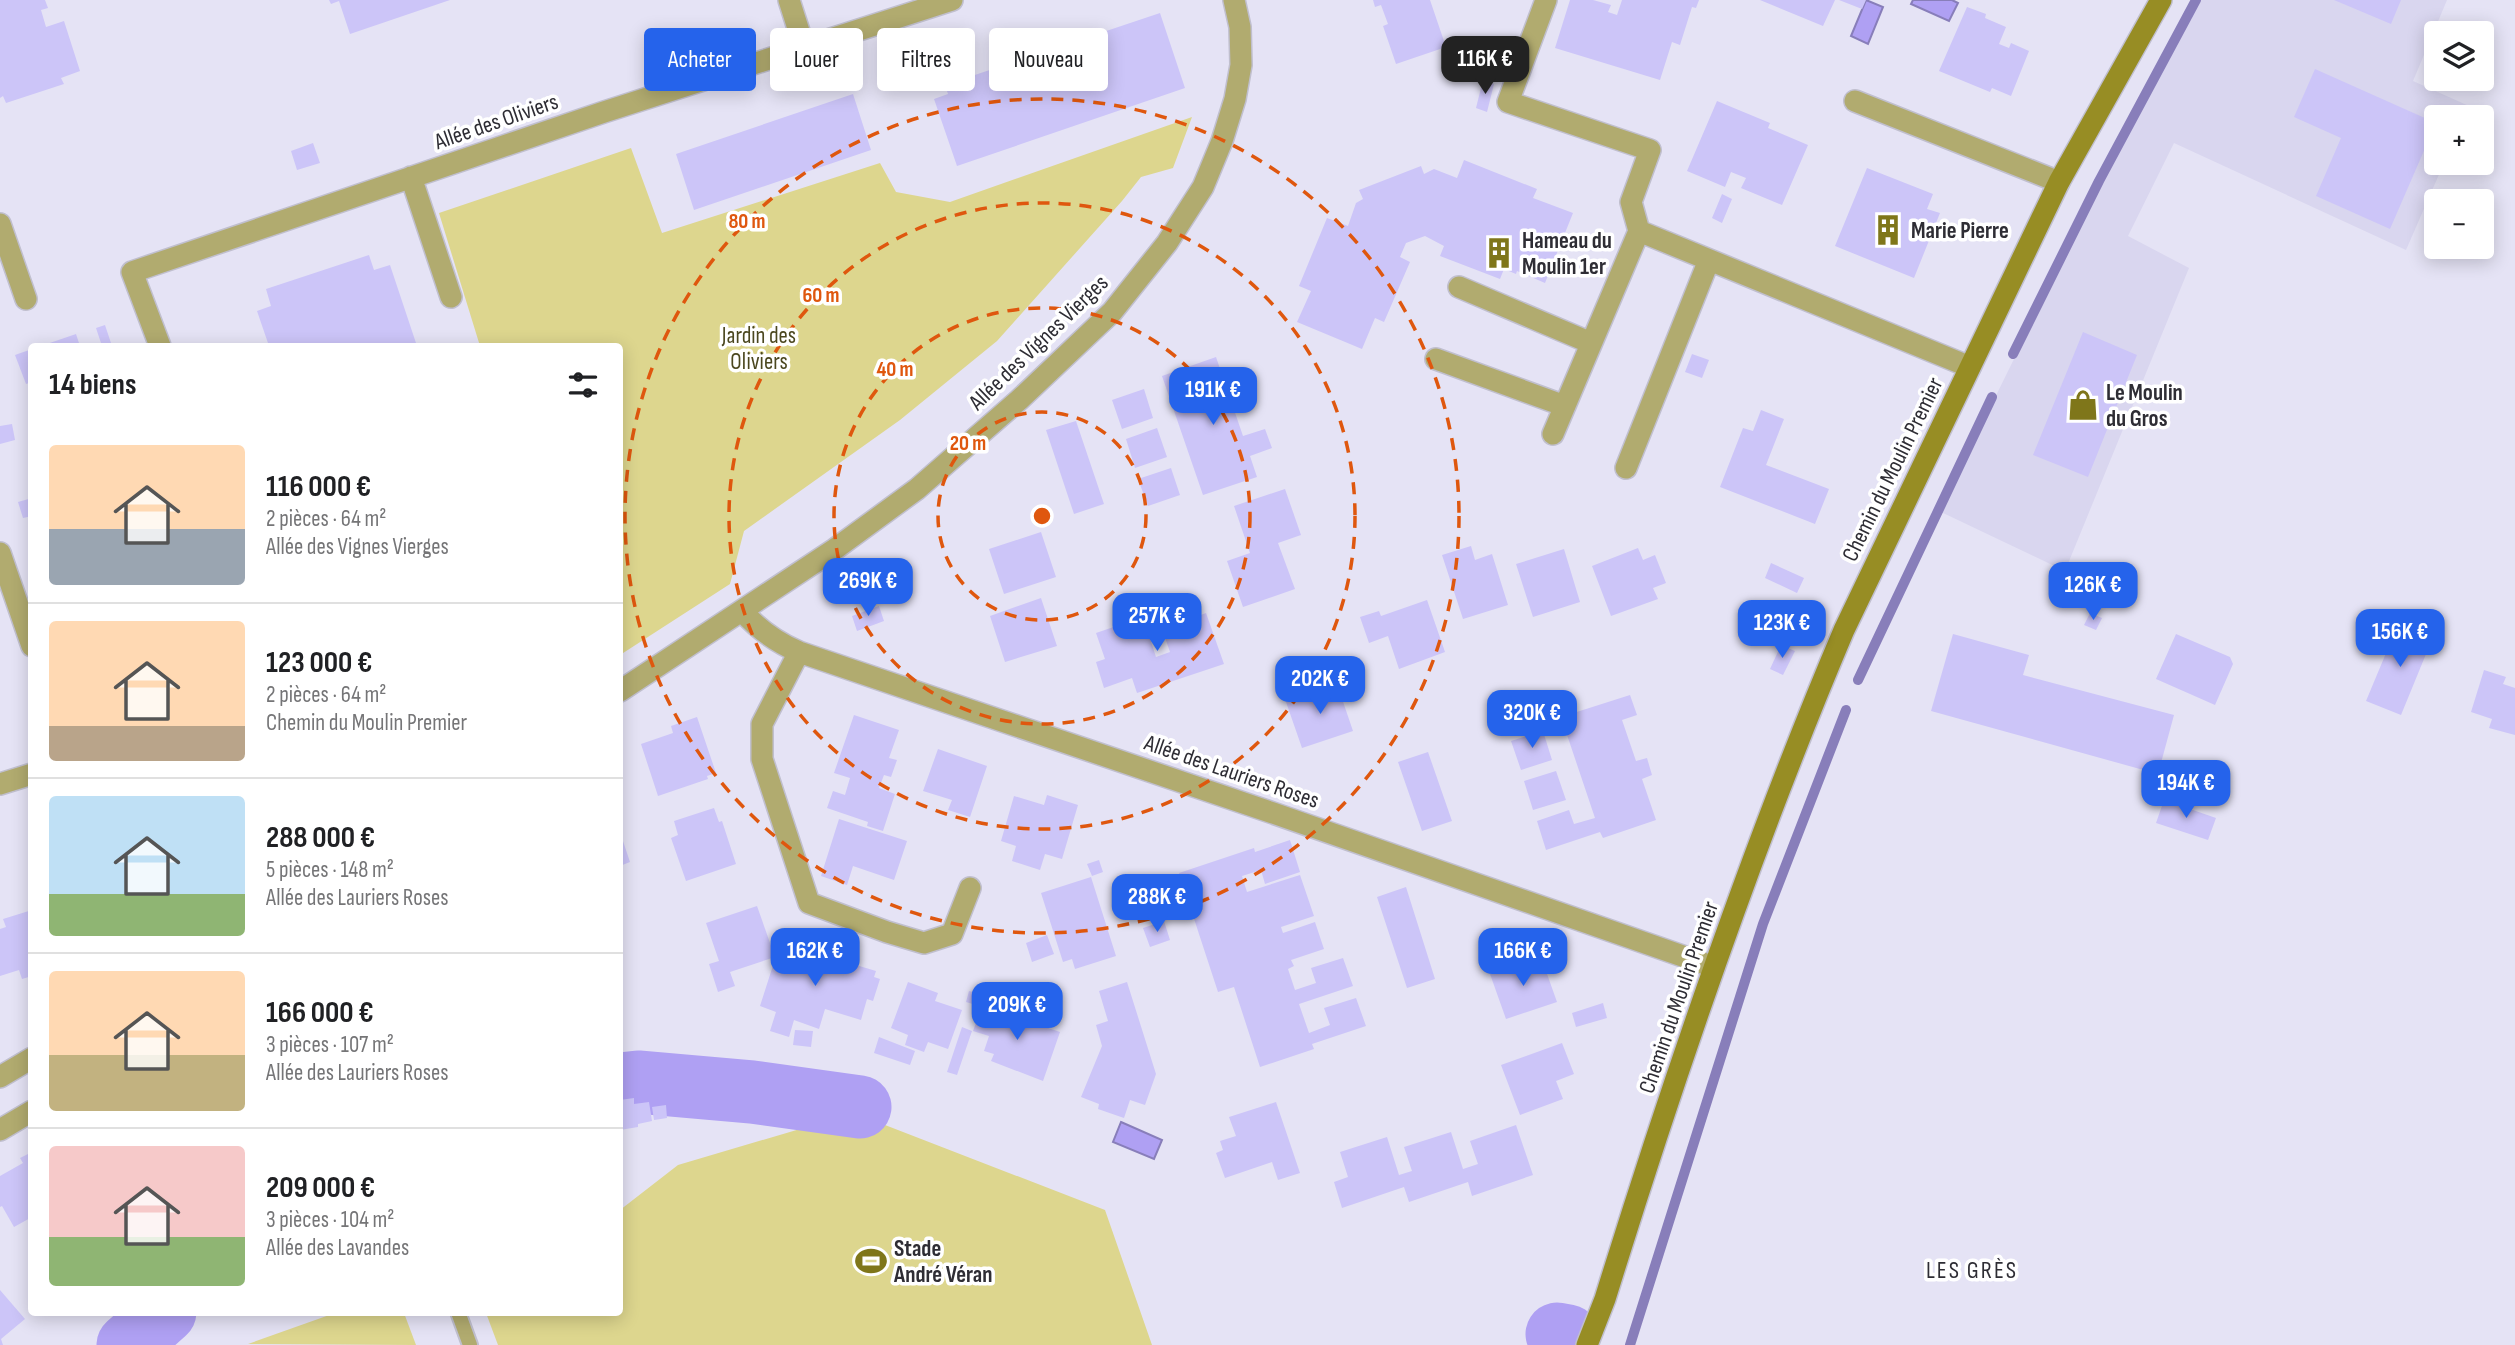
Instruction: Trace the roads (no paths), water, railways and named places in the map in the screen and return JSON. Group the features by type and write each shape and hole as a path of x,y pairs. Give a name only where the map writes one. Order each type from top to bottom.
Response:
{"main road":[{"name":"Chemin du Moulin Premier","path":"1605,1299 1714,967 1820,686 1844,630 2059,182 2161,0"},
{"path":"1587,1345 1605,1299"},
{"path":"1604,1345 1605,1299"}],"street":[{"path":"789,0 798,28"},
{"name":"Allée des Oliviers","path":"863,28 952,0"},
{"name":"Allée des Vignes Vierges","path":"623,689 743,612 917,489 1019,400 1112,312 1167,243 1203,187 1222,141 1235,99 1241,65 1240,27 1234,0"},
{"path":"1546,0 1508,102 1650,150 1630,202 1639,231 1553,434"},
{"name":"Allée des Oliviers","path":"159,343 132,272 770,58"},
{"path":"1855,101 2059,182"},
{"path":"411,177 451,297"},
{"path":"0,224 26,299"},
{"path":"1639,231 1970,367"},
{"path":"1626,468 1709,260"},
{"path":"1458,286 1591,343"},
{"path":"1436,359 1564,406"},
{"path":"0,553 28,634"},
{"name":"Allée des Lauriers Roses","path":"743,612 756,627 777,642 799,652 1286,817 1714,967"},
{"path":"799,652 762,724 762,759 809,902 924,943 952,934 970,888"},
{"path":"0,784 28,775"},
{"path":"0,1077 28,1060"},
{"path":"0,1130 28,1113"}],"lane":[{"path":"459,1316 470,1345"}],"waterway":[{"path":"2013,354 2099,181 2196,0"},
{"path":"1858,680 1992,397"},
{"path":"1630,1345 1763,924 1846,710"},
{"path":"623,1084 638,1082 752,1092 860,1107"},
{"path":"128,1345 161,1316"},
{"path":"1557,1334 1568,1336"}],"place":[{"name":"Marie Pierre","path":"1888,230"},
{"name":"Hameau du Moulin 1er","path":"1499,253"},
{"name":"Le Moulin du Gros","path":"2083,405"},
{"name":"Stade André Véran","path":"871,1261"}],"district":[{"name":"LES GRÈS","path":"1972,1270"}],"park label":[{"name":"Jardin des Oliviers","path":"759,348"}]}
